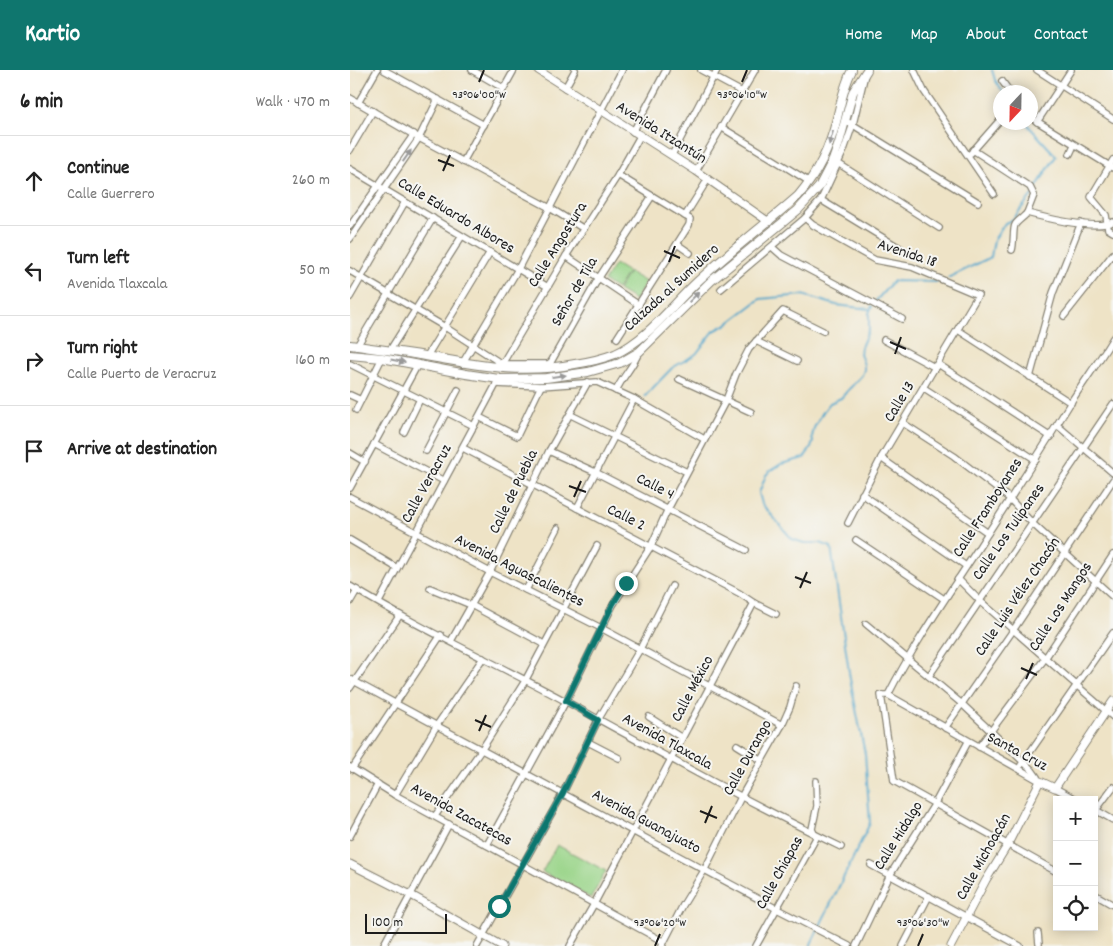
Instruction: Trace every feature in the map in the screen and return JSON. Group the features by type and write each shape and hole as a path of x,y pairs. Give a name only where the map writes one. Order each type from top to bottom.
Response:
{"main road":[{"name":"Calzada al Sumidero","path":"353,346 427,356 462,364 502,366 525,370 558,368 593,361 616,353 635,341 658,322 698,281 769,222 798,196 810,182 829,146 844,90 852,70"},
{"name":"Calzada al Sumidero","path":"350,355 418,364 497,382 588,372 620,364 639,352 711,281 798,210 818,187 836,162 849,123 853,92 866,71"}],"street":[{"path":"358,103 377,70"},
{"path":"384,70 484,125"},
{"path":"472,70 504,88"},
{"path":"463,162 514,70"},
{"name":"Avenida Itzantún","path":"538,70 636,134 672,155 769,222"},
{"path":"565,88 575,70"},
{"path":"462,364 518,269 622,70"},
{"name":"Calle Angostura","path":"502,366 566,256 618,175 666,70"},
{"path":"700,70 742,92"},
{"path":"672,155 717,70"},
{"path":"696,171 755,70"},
{"path":"914,70 924,91 994,194"},
{"path":"1037,70 1113,119"},
{"path":"1038,121 1071,70"},
{"path":"866,71 864,82 849,123 978,202"},
{"path":"1002,81 1005,85"},
{"path":"350,98 412,134 420,135 463,162 550,208 584,229"},
{"path":"350,239 420,135 438,100"},
{"path":"350,150 373,111"},
{"path":"1038,123 1111,167"},
{"path":"721,127 810,182"},
{"path":"968,156 993,128"},
{"path":"350,226 412,134"},
{"path":"1070,154 1074,145"},
{"path":"973,150 1030,187 1034,195 1027,213 1014,228 1015,237 1012,250"},
{"path":"1113,160 1111,167 1092,197 1110,223 1108,229 1113,232"},
{"path":"721,289 805,218 821,200 836,162 940,228"},
{"name":"Calle Eduardo Albores","path":"350,168 548,287"},
{"path":"618,175 688,218"},
{"path":"617,338 689,225 688,218 708,179"},
{"name":"Señor de Tila","path":"502,366 548,364 551,362 598,279 652,196"},
{"path":"821,200 900,248"},
{"path":"350,296 405,202"},
{"path":"1027,213 1055,220 1081,223 1110,223"},
{"path":"353,346 388,294 433,218"},
{"name":"Avenida 18","path":"805,218 813,225 875,260 912,267 978,295"},
{"path":"1030,376 1052,293 1081,223"},
{"path":"390,350 462,236"},
{"path":"677,244 690,253"},
{"path":"772,247 789,259 902,319"},
{"path":"427,356 490,252"},
{"path":"1064,316 1113,254"},
{"path":"566,256 638,305"},
{"path":"350,271 445,328 502,366"},
{"name":"Calle 13","path":"848,523 882,458 978,295"},
{"path":"487,845 566,701 617,598 651,546 687,472 726,400 749,348 783,312 823,331"},
{"path":"958,330 1071,403"},
{"name":"Calle Framboyanes","path":"888,695 907,658 944,599 1051,437 1113,338"},
{"path":"884,340 937,366 1051,437"},
{"path":"756,341 797,361"},
{"path":"1108,347 1113,352"},
{"path":"616,391 620,382 634,365 639,352"},
{"path":"356,410 382,358"},
{"path":"350,364 474,426"},
{"path":"350,488 418,364"},
{"path":"678,379 751,412"},
{"path":"497,382 541,386 597,382 634,399 704,439"},
{"name":"Calle Veracruz","path":"379,602 497,382"},
{"name":"Calle de Puebla","path":"450,640 490,572 549,451 588,382"},
{"path":"479,417 517,436 541,386"},
{"path":"924,388 1036,460"},
{"path":"426,451 458,390"},
{"path":"350,395 361,400"},
{"path":"404,432 420,399"},
{"path":"577,508 634,399"},
{"name":"Calle Los Tulipanes","path":"929,676 1113,404"},
{"path":"571,415 687,472"},
{"path":"903,423 954,456 1009,498 1033,524 1113,597"},
{"path":"1058,426 1113,473"},
{"path":"374,444 444,482"},
{"name":"Calle 2","path":"462,448 651,546 776,614"},
{"name":"Calle 4","path":"549,451 595,472 746,550"},
{"path":"350,453 365,462"},
{"path":"882,458 988,533"},
{"name":"Calle Luis Vélez Chacón","path":"945,728 1014,629 1113,480"},
{"path":"862,494 966,566"},
{"name":"Avenida Aguascalientes","path":"350,497 490,572 601,628 782,726"},
{"path":"526,590 558,528"},
{"path":"350,540 397,568"},
{"path":"856,540 944,599"},
{"path":"435,816 482,749 525,681 597,546"},
{"name":"Calle Los Mangos","path":"979,747 1046,657 1113,555"},
{"path":"958,579 979,600 1113,717"},
{"name":"Avenida Tlaxcala","path":"350,586 400,615 566,701 740,797 841,847"},
{"path":"477,946 563,793 598,720 640,649 672,586"},
{"path":"430,588 471,605 544,644"},
{"path":"350,602 357,590"},
{"name":"Calle México","path":"570,946 754,603"},
{"path":"350,688 352,680 400,615"},
{"path":"866,624 991,730 1023,761 1040,781"},
{"path":"1019,768 1113,633"},
{"path":"351,768 441,635"},
{"path":"395,795 437,725 483,658"},
{"name":"Avenida Guanajuato","path":"352,680 776,909 849,946"},
{"name":"Calle Durango","path":"663,944 683,905 705,869 740,797 782,726 796,686"},
{"path":"888,695 881,695 894,781 1007,846 1053,870"},
{"name":"Santa Cruz","path":"888,695 968,742 1070,796"},
{"path":"1055,788 1113,702"},
{"path":"649,717 682,738"},
{"path":"588,742 619,758"},
{"name":"Calle Hidalgo","path":"856,946 890,875 934,805 968,742"},
{"path":"737,745 761,760"},
{"name":"Avenida Zacatecas","path":"351,768 395,795 663,944"},
{"name":"Calle Chiapas","path":"756,946 816,838 812,829 816,806 816,781"},
{"name":"Calle Michoacán","path":"952,946 1040,781"},
{"path":"350,836 378,784"},
{"path":"1098,806 1113,787"},
{"path":"1098,812 1113,820"},
{"path":"382,946 449,824"},
{"path":"350,864 411,895 502,946"},
{"path":"871,865 1020,946"},
{"path":"903,946 929,896"},
{"path":"1098,896 1113,905"},
{"path":"1038,933 1039,945"}],"green space":[{"path":"615,264 628,272 617,289 604,281"},
{"path":"629,272 646,282 635,300 618,290"},
{"path":"557,845 606,871 591,898 542,872"}],"waterway":[{"path":"992,70 998,85"},
{"path":"1032,130 1056,156 1034,191"},
{"path":"948,278 991,257 994,240 1005,223 1012,220 1032,195"},
{"path":"875,302 893,281 939,282"},
{"path":"645,396 672,368 696,354 714,331 727,324 760,299 803,295 836,305 869,309"},
{"path":"811,946 870,823 865,754 850,679 831,547 820,543 804,543 792,539 762,504 759,493 766,475 770,471 781,464 804,458 811,448 814,428 823,412 830,403 841,398 862,375 864,365 860,354 861,347 869,329 869,313 872,306"}],"route":[{"path":"499,906 563,793 598,720 566,701 613,604 626,583"}]}
